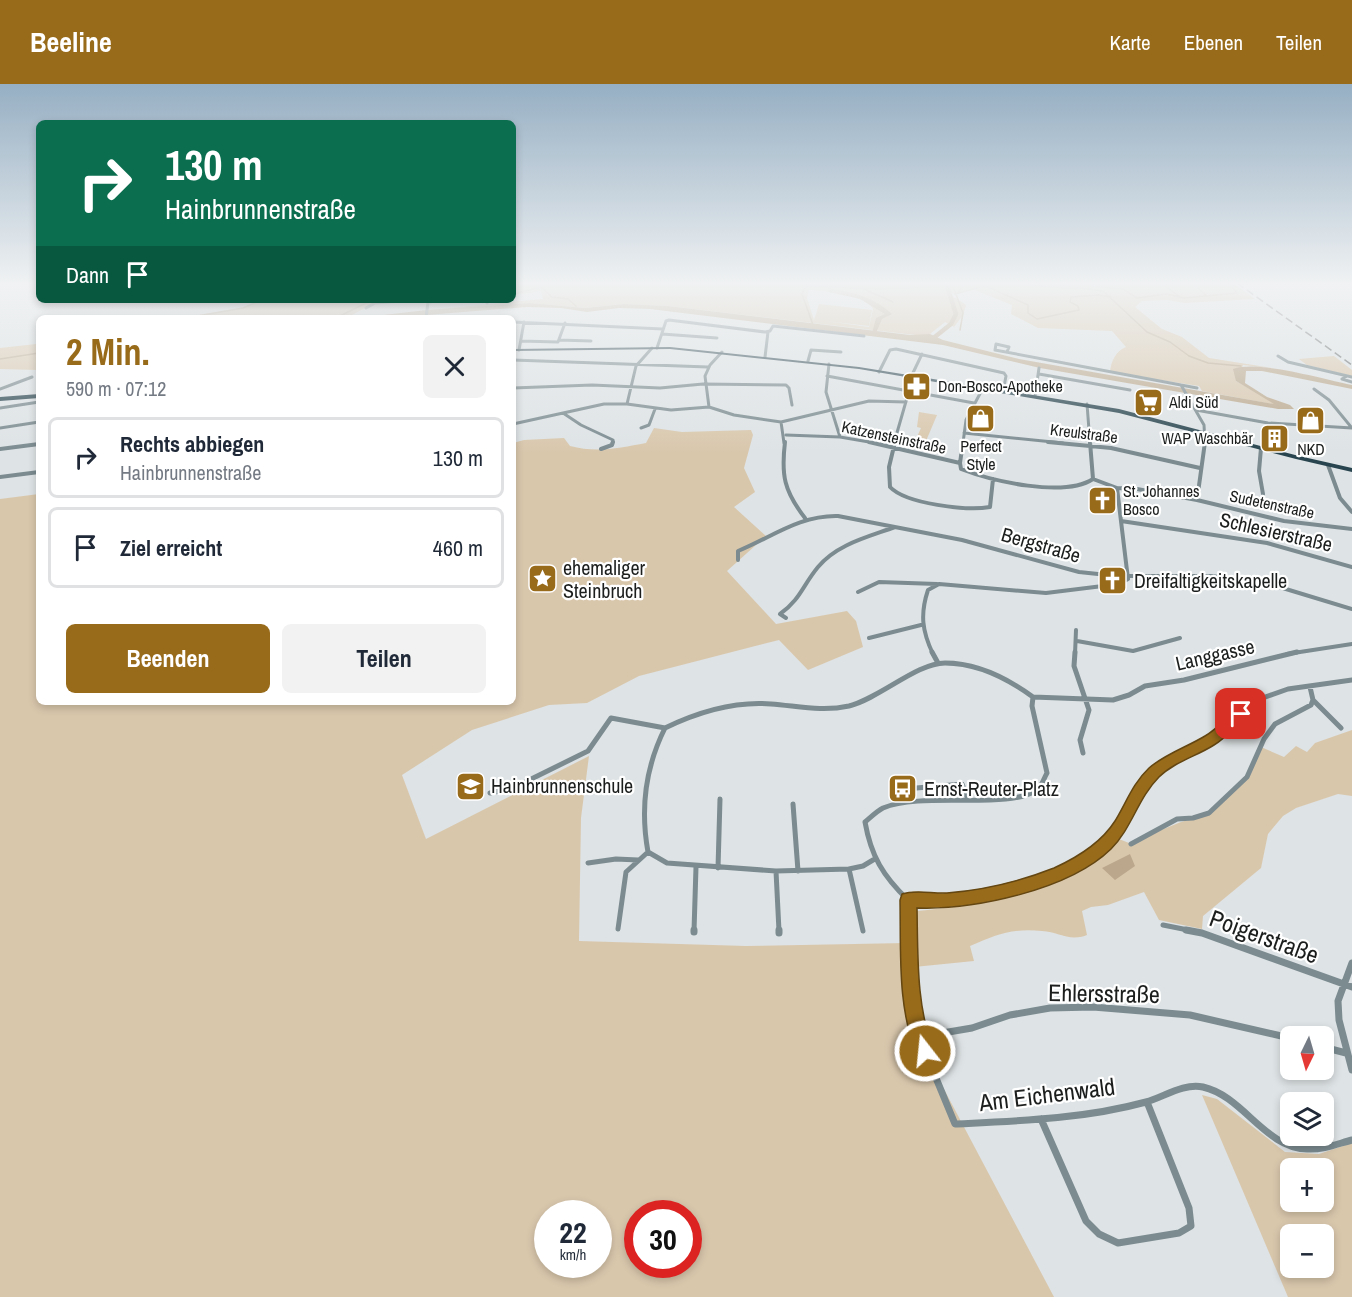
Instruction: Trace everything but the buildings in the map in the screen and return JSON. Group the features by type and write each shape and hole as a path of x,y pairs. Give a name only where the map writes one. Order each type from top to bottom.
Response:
{"main road":[{"path":"516,350 654,348 765,355 829,364 1088,404 1352,470"},
{"path":"0,399 36,396"}],"street":[{"path":"627,404 636,366 654,348 659,340"},
{"path":"765,355 769,340"},
{"path":"516,350 521,341 591,341"},
{"path":"808,361 811,350 841,352"},
{"path":"879,372 890,350 922,354 1004,373 1006,375 1003,392"},
{"path":"709,407 710,404 702,384 708,367 722,352"},
{"path":"1007,352 1197,388"},
{"path":"911,377 922,354"},
{"path":"1278,356 1288,363 1352,377"},
{"path":"516,360 708,367"},
{"path":"829,364 826,396 840,437"},
{"path":"1035,396 1040,368"},
{"path":"1039,374 1130,390"},
{"path":"827,376 974,403"},
{"path":"1347,376 1342,379 1352,382"},
{"path":"0,389 32,377"},
{"path":"0,384 8,386"},
{"path":"516,388 630,386 660,388 702,384 786,385 789,388 792,405"},
{"path":"1182,386 1206,433 1197,500"},
{"path":"960,463 966,420 983,388"},
{"path":"1314,389 1329,400 1352,428"},
{"path":"909,391 890,459 890,486 900,494 938,503 984,508 990,507 993,479"},
{"path":"516,423 604,404 627,404 655,409 709,407 734,415 781,422 868,401 906,402"},
{"path":"0,408 36,402"},
{"path":"1088,404 1092,481"},
{"path":"641,428 649,425 655,409"},
{"path":"1196,410 1268,423 1352,428"},
{"path":"562,413 613,440 612,445 601,449"},
{"path":"0,428 36,422"},
{"path":"781,422 786,435 782,466 784,477 791,500 806,518"},
{"name":"Kreulstraße","path":"964,433 1090,445 1133,452 1200,468"},
{"name":"Katzensteinstraße","path":"786,435 840,437 894,446 960,463 961,469 969,473 993,479"},
{"path":"0,449 36,444"},
{"path":"1261,448 1259,462 1263,494"},
{"path":"1328,465 1340,498 1352,512"},
{"path":"0,477 36,472"},
{"name":"Sudetenstraße","path":"993,479 1051,487 1092,481 1117,488 1137,489 1197,500 1284,521 1352,529"},
{"path":"858,591 879,582 939,584 1046,593 1119,584 1128,579 1117,488"},
{"name":"Bergstraße","path":"738,560 738,551 760,543 806,518 848,517 965,540 1074,572 1128,579 1194,576 1257,580 1352,609"},
{"name":"Schlesierstraße","path":"1121,521 1244,537 1312,553 1352,567"},
{"path":"786,618 780,614 796,603 818,567 833,554 861,539 897,526"},
{"path":"921,584 928,590"},
{"path":"938,663 921,625 921,614 928,590 939,584"},
{"path":"869,638 921,625"},
{"path":"1076,630 1074,666 1088,701 1087,720 1080,740 1083,753"},
{"path":"1077,641 1133,651 1180,638"},
{"name":"Langgasse","path":"1033,697 1088,701 1113,700 1129,695 1145,686 1184,680 1284,654 1352,644"},
{"path":"490,793 513,788 588,751 611,718 649,723 665,728 690,717 738,705 772,704 809,710 841,707 870,699 938,663 981,667 1011,681 1033,697 1032,706 1047,773 1045,783 1037,792 1018,796 904,801 884,805 872,812 865,822 873,860 895,888 908,900 946,901 986,895 1055,875 1080,863 1105,845 1119,828 1139,790 1162,766 1212,739 1255,701 1279,691 1352,680"},
{"path":"1310,687 1313,700 1341,728"},
{"path":"1131,844 1177,819 1193,818 1209,813 1247,777 1264,740 1275,724 1311,705 1313,700"},
{"path":"665,728 650,760 643,789 643,831 648,852 668,863 696,867 776,871 849,869 863,866 873,860"},
{"path":"904,801 905,789 962,784 968,799"},
{"path":"718,868 720,799"},
{"path":"793,804 798,871"},
{"path":"618,929 626,872 648,852"},
{"path":"588,863 616,859 638,860"},
{"path":"694,932 696,867"},
{"path":"849,869 863,931"},
{"path":"776,871 779,933"},
{"name":"Am Eichenwald","path":"908,900 910,986 919,1037 955,1124 1041,1119 1147,1102 1192,1086 1203,1087 1239,1105 1279,1137 1302,1149 1316,1149 1352,1140"},
{"name":"Poigerstraße","path":"1163,925 1202,933 1352,987"},
{"path":"1352,963 1338,1001 1339,1020 1352,1070"},
{"name":"Ehlersstraße","path":"919,1037 972,1028 1010,1015 1050,1008 1093,1007 1190,1015 1280,1036"},
{"path":"1334,1050 1346,1053"},
{"path":"1041,1119 1086,1221 1099,1234 1118,1243 1179,1233 1191,1226 1189,1208 1147,1102"}],"shaded area":[{"path":"899,340 942,340 1019,359 1274,404 1236,381 1233,369 1258,367 1274,369 1352,385 1352,389 1262,371 1246,371 1245,383 1267,397 1290,405 1294,409 1278,409 1040,368 943,345"},
{"path":"1120,340 1185,340 1209,358 1272,368 1243,365 1236,381 1278,405 1202,391 1199,386 1110,372 1115,357 1126,347"},
{"path":"36,344 36,370 0,369 0,348"},
{"path":"1334,356 1352,370 1352,376 1307,365 1299,359"},
{"path":"919,412 937,415 926,441 916,439 921,428 917,427"},
{"path":"654,428 682,432 751,430 753,435 744,468 755,492 734,507 766,536 727,571 776,624 847,611 856,621 863,647 808,670 779,640 639,676 587,703 549,705 472,730 402,775 426,839 589,756 581,818 579,941 746,946 906,943 906,976 919,1042 1054,1297 0,1297 0,499 36,494 36,705 516,705 516,442 564,438 570,446 599,449 646,443"},
{"path":"1352,730 1352,796 1338,794 1296,808 1283,816 1268,834 1261,868 1203,916 1202,929 1159,920 1144,892 1108,905 1091,907 1082,911 1087,935 1081,937 1031,930 1012,932 970,946 974,961 914,967 917,911 1005,897 1071,876 1092,864 1119,839 1129,843 1181,822 1210,814 1247,777 1261,747 1284,757 1296,746 1307,752 1315,743"},
{"path":"1130,854 1135,866 1115,880 1102,868"},
{"path":"1202,1095 1217,1099 1285,1152 1319,1154 1352,1143 1352,1297 1288,1297"}],"waterway":[{"path":"1164,340 1189,356 1208,363 1241,366"},
{"path":"0,359 36,353"}],"railway":[{"path":"1316,340 1352,365"}],"place":[{"name":"Don-Bosco-Apotheke","path":"917,386"},
{"name":"Aldi Süd","path":"1148,402"},
{"name":"Perfect Style","path":"981,418"},
{"name":"NKD","path":"1311,421"},
{"name":"WAP Waschbär","path":"1274,438"},
{"name":"St. Johannes Bosco","path":"1102,500"},
{"name":"ehemaliger Steinbruch","path":"542,579"},
{"name":"Dreifaltigkeitskapelle","path":"1113,581"},
{"name":"Hainbrunnenschule","path":"470,786"},
{"name":"Ernst-Reuter-Platz","path":"903,789"}],"route":[{"path":"925,1051 919,1037 910,986 911,947 908,900 946,901 986,895 1055,875 1080,863 1105,845 1119,828 1139,790 1153,774 1182,754 1212,739 1241,714"}]}
